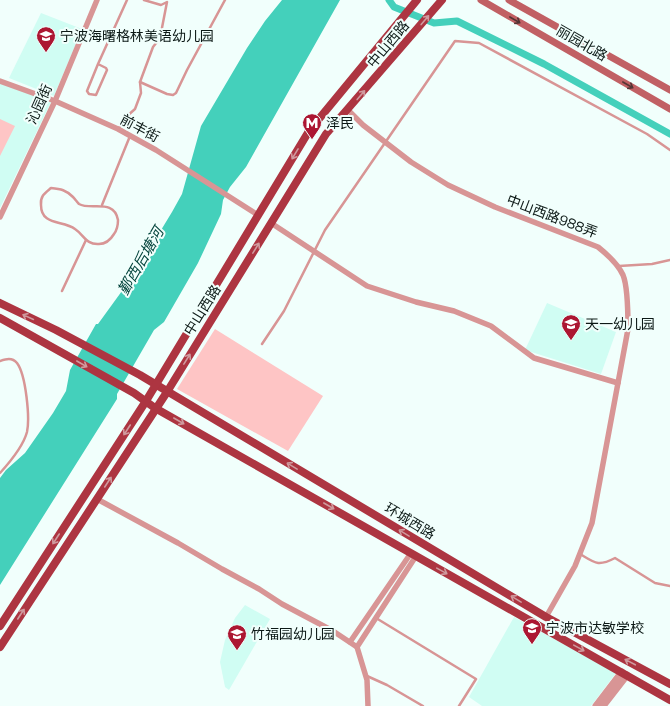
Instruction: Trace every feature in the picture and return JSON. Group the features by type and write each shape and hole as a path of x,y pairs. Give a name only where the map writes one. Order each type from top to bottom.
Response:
{"main road":[{"name":"中山西路","path":"0,626 146,401 309,131 417,0"},
{"name":"中山西路","path":"0,647 155,408 167,392 326,134 442,0"},
{"name":"丽园北路","path":"481,0 670,109"},
{"name":"丽园北路","path":"509,0 670,90"},
{"name":"环城西路","path":"0,304 56,330 140,375 546,617 667,683"},
{"name":"环城西路","path":"0,318 134,393 155,408 670,700"}],"street":[{"name":"沁园街","path":"0,217 55,101 97,0"},
{"name":"前丰街","path":"0,81 55,101 118,129 156,150 258,215"},
{"name":"中山西路988弄","path":"348,110 363,125 411,162 448,185 495,207 598,247 611,258 624,276 628,306 628,329 592,524 575,566 546,617"},
{"path":"271,224 367,286 416,302 454,311 491,326 534,358 618,383"},
{"path":"97,499 178,542 282,604 333,631 350,642 356,647 366,675 368,706"},
{"path":"350,642 413,554"},
{"path":"356,647 413,554"},
{"path":"596,706 625,674"},
{"path":"603,706 625,674"}],"lane":[{"path":"98,64 107,70 96,95 94,96 89,94 88,91 98,64 127,0"},
{"path":"144,0 161,5 167,1"},
{"path":"140,82 167,94 173,95 176,93 186,70 225,0"},
{"path":"118,129 126,117 135,110 141,93 140,82 153,47 160,38 167,1"},
{"path":"262,344 284,311 325,230 455,41 479,43 647,134 670,150"},
{"path":"102,205 130,136"},
{"path":"52,188 60,189 70,194 79,204 84,206 102,205 114,212 117,218 118,226 115,234 109,240 102,244 94,244 86,240 75,228 65,224 56,223 45,216 41,211 40,200 44,194 52,188"},
{"path":"62,292 86,240"},
{"path":"617,266 652,264 670,260"},
{"path":"0,362 7,359 17,363 23,379 27,400 28,421 27,433 20,447 0,473"},
{"path":"580,554 595,563 606,563 615,558 655,582 670,586"},
{"path":"375,618 476,679 460,706"},
{"path":"366,675 387,685 423,706"}],"shaded area":[{"path":"282,0 340,0 246,167 230,187 223,200 221,214 198,263 164,322 154,330 117,394 117,399 0,585 0,478 6,470 25,453 53,413 66,391 70,370 96,324 98,324 135,273 172,212 182,194 201,126 247,48 265,21"},
{"name":"宁波海曙格林美语幼儿园","path":"41,13 82,29 54,96 9,78"},
{"path":"0,83 51,102 0,208"},
{"path":"0,119 15,126 0,156"},
{"name":"天一幼儿园","path":"547,303 616,332 601,374 525,350"},
{"path":"215,329 323,396 288,451 177,389"},
{"name":"竹福园幼儿园","path":"245,605 270,619 229,690 225,687 220,662 225,640 235,618"},
{"name":"宁波市达敏学校","path":"514,617 616,673 591,706 482,706 469,697"}],"waterway":[{"path":"389,0 394,7 434,23 457,21 544,64 670,134"}],"place":[{"name":"宁波海曙格林美语幼儿园","path":"46,53"},
{"name":"泽民","path":"312,140"},
{"name":"天一幼儿园","path":"571,341"},
{"name":"宁波市达敏学校","path":"532,645"},
{"name":"竹福园幼儿园","path":"237,651"}],"water label":[{"name":"鄞西后塘河","path":"141,261"}]}
